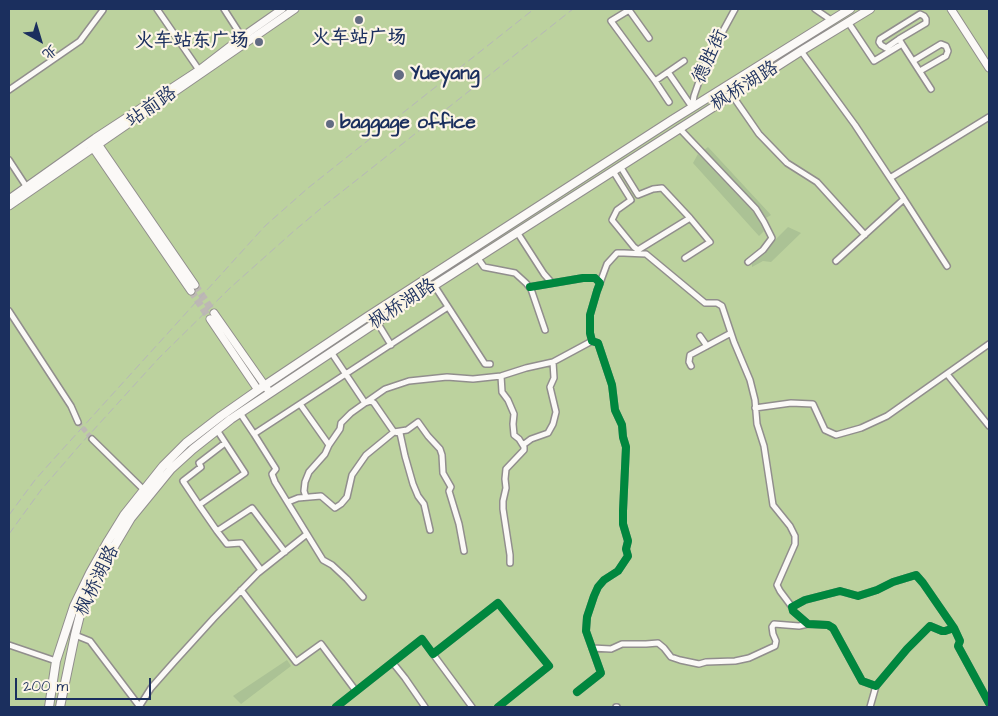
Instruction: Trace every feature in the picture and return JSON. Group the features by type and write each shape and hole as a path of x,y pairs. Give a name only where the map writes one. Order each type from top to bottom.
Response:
{"main road":[{"name":"站前路","path":"9,206 94,143 199,70 242,36 282,9"},
{"name":"站前路","path":"9,199 295,9"},
{"name":"枫桥湖路","path":"60,707 74,635 82,607 131,518 171,468 216,430 270,392 679,128 870,9"},
{"path":"951,9 989,68"},
{"name":"枫桥湖路","path":"49,707 56,661 74,606 90,573 124,515 163,466 186,444 261,387 375,311 845,10"},
{"path":"94,143 193,288"},
{"path":"212,316 261,387 270,392"}],"street":[{"path":"9,90 80,41 102,9"},
{"path":"157,9 199,70"},
{"path":"224,9 242,36"},
{"name":"德胜街","path":"692,108 705,64 735,9"},
{"path":"815,9 831,20"},
{"path":"649,38 629,10 611,22 669,102"},
{"path":"848,22 874,61 900,42 926,22 924,16 920,14 879,42 886,48 900,42"},
{"path":"900,42 932,90"},
{"path":"913,61 941,44 946,46 948,51 946,56 920,72"},
{"path":"801,51 855,125 947,266"},
{"path":"655,81 684,61"},
{"path":"668,72 692,108"},
{"path":"732,95 759,134 787,163 817,182 865,235"},
{"path":"890,178 989,116"},
{"path":"679,128 756,209 764,222 772,238 763,250 748,262"},
{"path":"9,160 26,186"},
{"path":"620,166 638,196 640,195"},
{"path":"613,171 630,200"},
{"path":"685,258 710,242 690,218 662,188 653,189 630,200 617,210 612,220 638,250 690,218"},
{"path":"836,261 904,199"},
{"path":"517,232 544,274 552,283"},
{"path":"592,342 590,316 596,291 607,264 617,253 646,254 705,303 716,303 722,306 750,380 756,408 757,424 764,446 773,505 790,526 795,536 795,544 777,585 793,611 808,624"},
{"path":"477,258 484,267 515,273 526,283 530,288 545,330"},
{"path":"530,288 583,278 595,278 600,283"},
{"path":"434,285 485,364 490,364"},
{"path":"254,434 448,307"},
{"path":"9,311 71,406 78,422"},
{"path":"377,322 391,345"},
{"path":"691,366 689,362 690,355 731,334"},
{"path":"700,336 707,346"},
{"path":"306,497 304,490 309,472 325,454 340,430 341,423 351,413 386,389 409,381 447,377 473,379 501,376 553,362 580,347 592,342 598,343 612,385 615,410 622,425 626,447 623,524 628,541 626,549 628,556 618,571 598,586 594,596 587,617 586,631 601,673 578,692"},
{"path":"756,408 791,403 813,404 825,430 836,435 861,428 887,416 989,344"},
{"path":"331,352 366,403"},
{"path":"523,445 531,439 548,432 554,424 556,412 550,387 554,378 553,362"},
{"path":"947,374 989,426"},
{"path":"501,376 502,392 514,414 514,435 519,439 524,450 506,470 503,509 510,563"},
{"path":"366,403 371,401 374,403 394,432 400,433 405,456 416,490 424,504 430,530"},
{"path":"300,404 329,445"},
{"path":"240,413 276,469 272,474 274,482 324,560 347,579 363,597"},
{"path":"288,502 298,498 321,496 335,508 347,497 352,475 366,455 394,432 407,430 418,422 440,449 443,473 451,487 449,491 459,524 464,550"},
{"path":"198,505 245,473 216,430"},
{"path":"92,438 144,490"},
{"path":"225,443 198,463 201,467 183,482 227,544 241,543 261,570"},
{"path":"217,531 252,508 285,552"},
{"path":"74,635 90,641 139,707 151,688 241,590 261,570 307,534"},
{"path":"792,607 805,600 840,591 858,596 916,575 954,628 960,641 958,646 989,702"},
{"path":"241,590 296,662 321,644 356,691"},
{"path":"433,654 498,602 549,666 498,707"},
{"path":"592,648 611,649 622,644 658,643 671,657 680,660 699,664 735,661 748,658 775,646 776,641 772,627 774,624 799,626 808,624 828,625 833,628 862,681 876,686"},
{"path":"870,707 876,686 907,649 930,626 942,631 954,628"},
{"path":"335,707 422,639 472,707"},
{"path":"9,645 56,661"},
{"path":"393,663 424,707"}],"green space":[{"path":"9,9 989,9 989,707 9,707"},
{"path":"708,147 771,215 766,218 752,200 703,151"},
{"path":"698,154 756,215 764,231 759,236 693,163"},
{"path":"788,227 801,233 771,262 763,261 752,267 752,263"},
{"path":"287,660 291,666 241,704 233,696"}],"tunnel":[{"path":"195,285 214,313"},
{"path":"191,291 210,319"},
{"path":"78,422 92,439"}],"railway":[{"path":"9,515 35,480 265,226 308,188 534,9"},
{"path":"9,534 41,490 79,446 158,359 230,288 325,205 573,9"}],"cycle path":[{"path":"530,287 583,278 595,278 600,283 590,315 590,333 592,341 598,343 612,385 615,410 622,425 626,447 623,524 628,541 626,549 628,556 618,571 604,580 598,587 594,596 587,617 586,631 601,673 577,692"},
{"path":"954,628 942,631 930,626 907,649 876,686 862,681 833,628 828,625 808,624 793,611 792,607 805,600 840,591 858,596 916,575 954,628 960,641 958,646 989,703"},
{"path":"336,707 422,639 433,654 498,603 549,666 498,707"}],"place":[{"name":"火车站广场","path":"359,20"},
{"name":"火车站东广场","path":"259,42"},
{"name":"Yueyang","path":"399,75"},
{"name":"baggage office","path":"330,124"}]}
